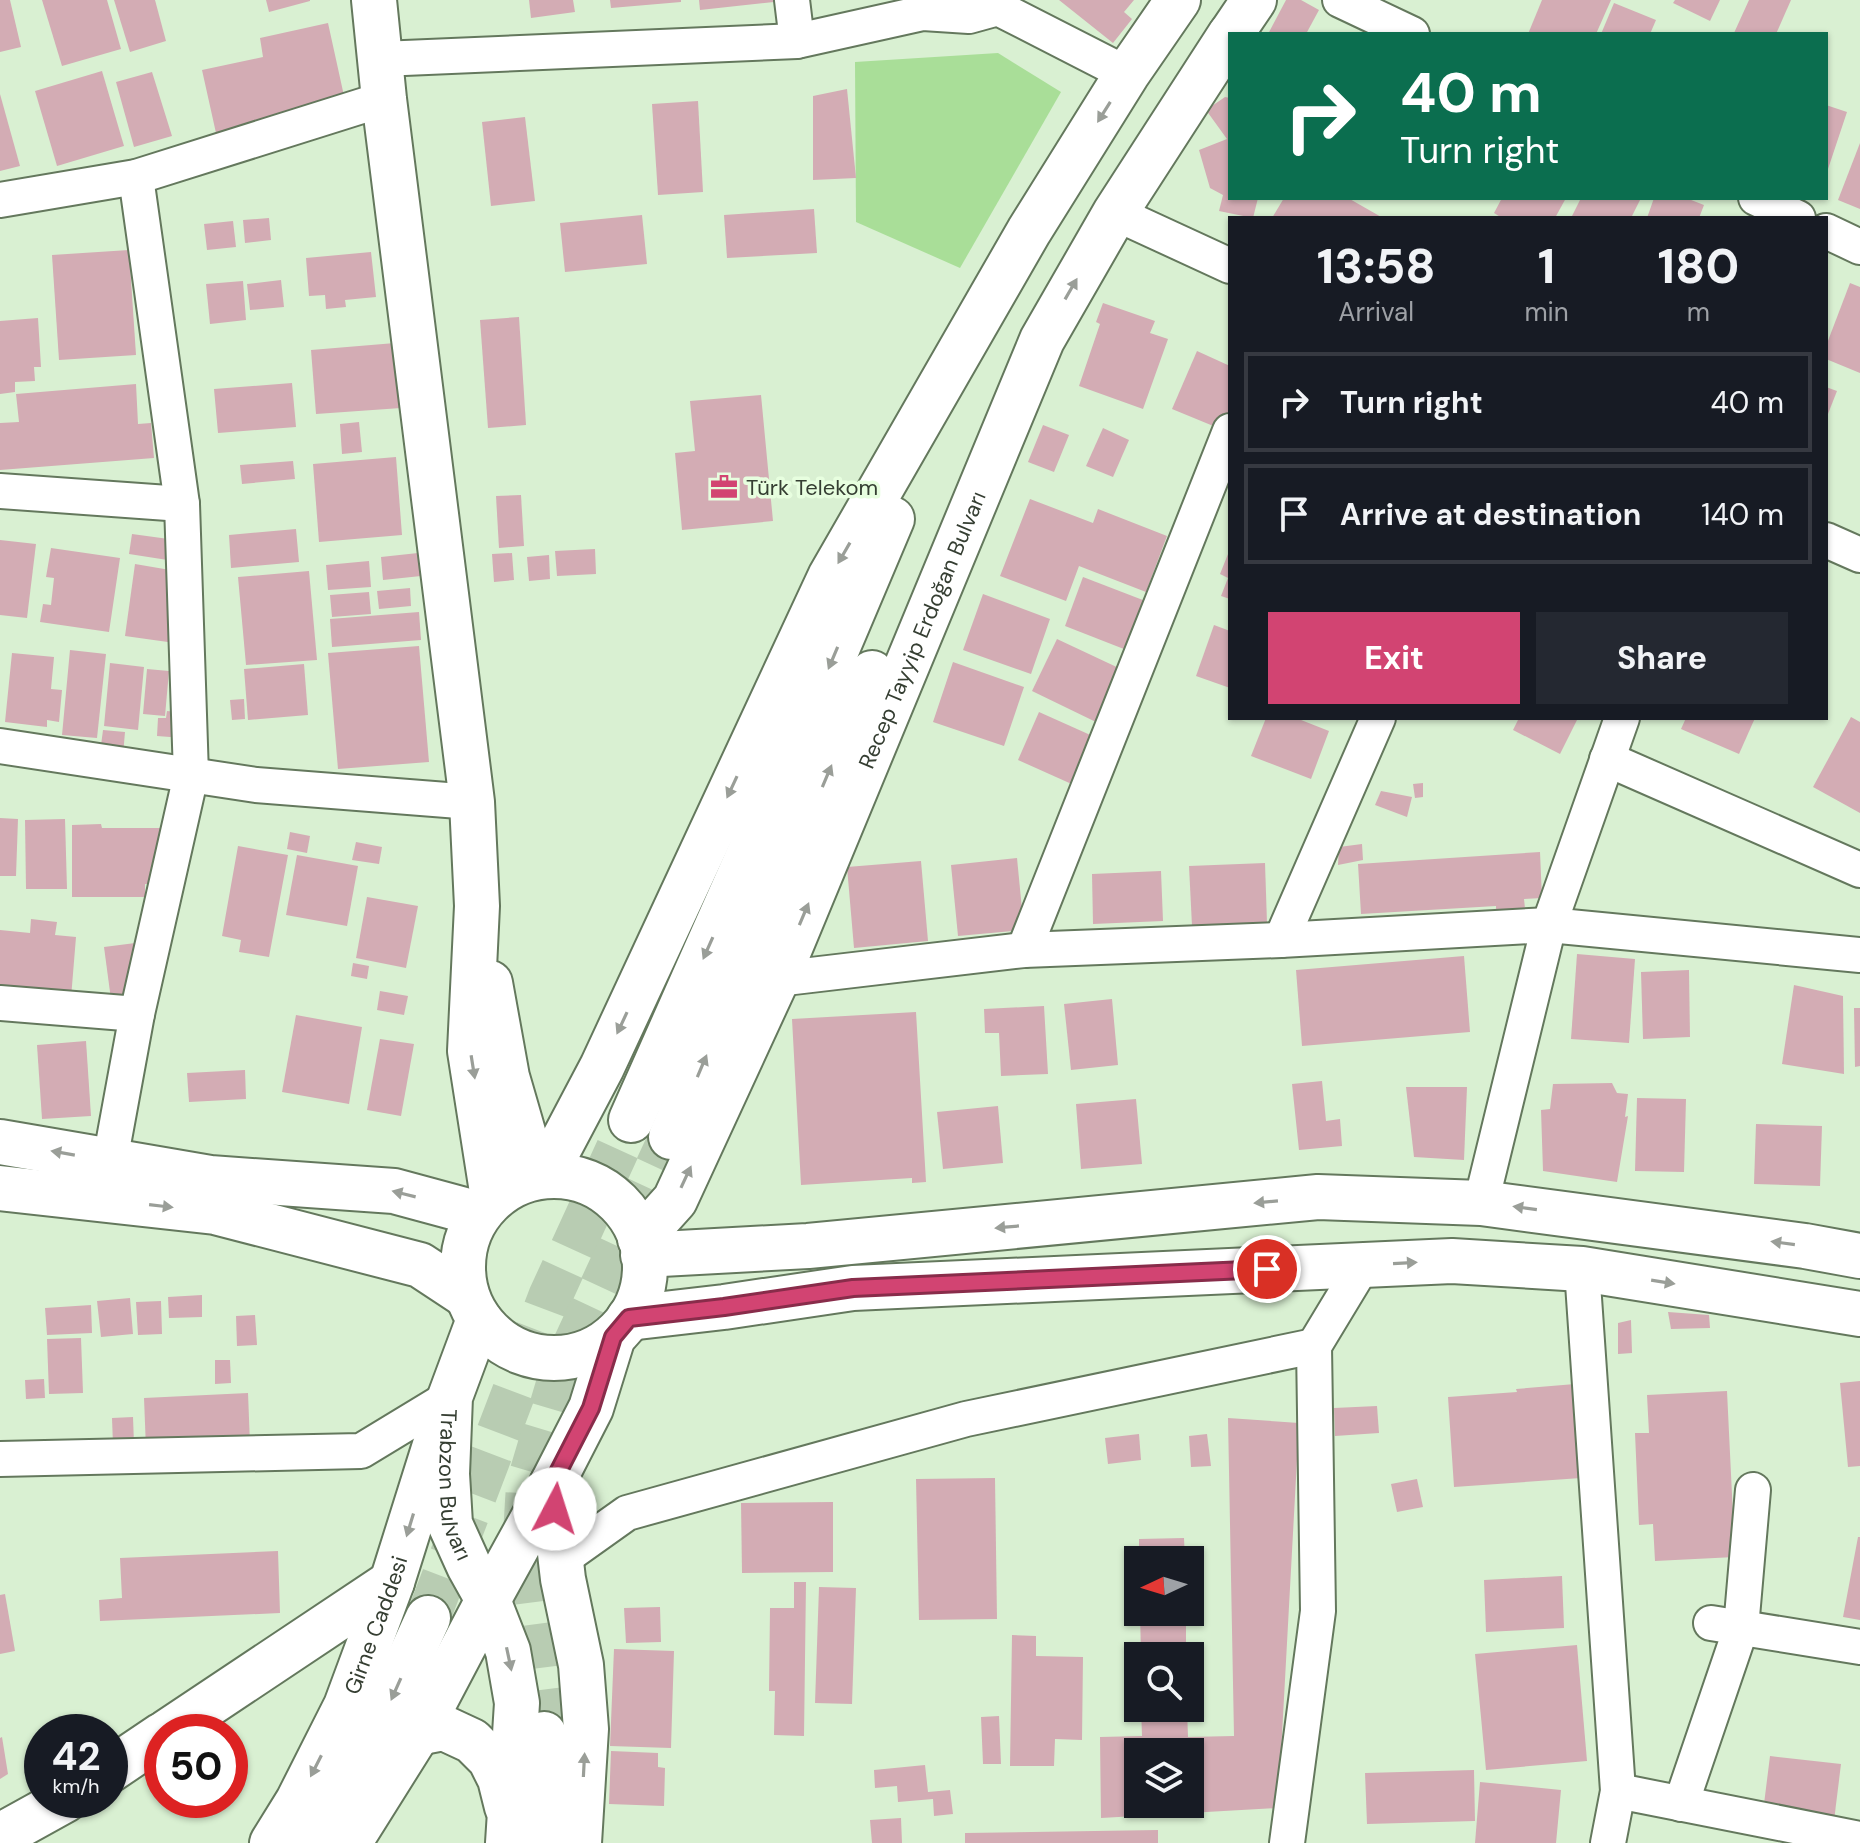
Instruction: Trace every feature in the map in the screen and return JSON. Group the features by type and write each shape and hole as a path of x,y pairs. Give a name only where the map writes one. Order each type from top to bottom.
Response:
{"main road":[{"path":"374,0 472,802 477,906 470,1051 486,1206"},
{"path":"540,1176 602,1067 830,577 1029,231 1127,74 1178,0"},
{"name":"Recep Tayyip Erdoğan Bulvarı","path":"1231,32 1254,0"},
{"name":"Recep Tayyip Erdoğan Bulvarı","path":"642,1247 675,1200 777,979 1042,340 1115,213 1228,37"},
{"path":"631,1120 776,793 925,443 1029,231"},
{"path":"671,1137 879,657 1042,340"},
{"path":"477,906 507,1077 540,1176"},
{"path":"0,1142 210,1178 394,1191 486,1206"},
{"path":"0,1188 215,1212 420,1265 473,1307 496,1337 517,1351 542,1358 567,1357 591,1350 621,1327 641,1295 645,1269 642,1247 632,1220 616,1200 595,1185 571,1176 540,1176 511,1185 486,1206 469,1233 463,1254 463,1275 473,1307"},
{"path":"642,1247 808,1246 1318,1197 1481,1203 1790,1243 1860,1256"},
{"path":"621,1327 724,1307 853,1288 1452,1261 1582,1269 1860,1314"},
{"name":"Trabzon Bulvarı","path":"473,1307 450,1397 447,1474 450,1524 488,1600 508,1651 517,1703 509,1829"},
{"name":"Trabzon Bulvarı","path":"418,1733 591,1408 621,1327"},
{"name":"Girne Caddesi","path":"272,1843 298,1801 346,1706 392,1582 450,1397"},
{"path":"552,1484 561,1560 581,1665 586,1729 579,1843"},
{"path":"194,1714 392,1582"},
{"name":"Girne Caddesi","path":"306,1843 380,1723 428,1618"},
{"path":"349,1843 418,1733 444,1728 472,1741 490,1759 500,1779 509,1829"},
{"path":"542,1843 544,1734"},
{"path":"0,1836 32,1818"}],"street":[{"path":"792,0 797,41"},
{"path":"1340,0 1408,32"},
{"path":"0,200 136,177 382,79 797,41 883,12 998,8 1127,74"},
{"path":"110,1161 137,1014 191,775 182,504 136,177"},
{"path":"1760,200 1794,216"},
{"path":"1115,213 1228,265"},
{"path":"1828,232 1860,247"},
{"path":"1024,950 1228,436"},
{"path":"0,491 182,504"},
{"path":"1828,541 1860,555"},
{"path":"1281,940 1377,720"},
{"path":"1481,1203 1549,925 1621,720"},
{"path":"0,746 256,785 472,802"},
{"path":"1607,759 1860,870"},
{"path":"777,979 1024,950 1549,925 1860,955"},
{"path":"0,1003 137,1014"},
{"path":"1287,1843 1318,1611 1314,1346 1363,1265"},
{"path":"1582,1269 1618,1791 1608,1843"},
{"path":"561,1560 627,1513 643,1508 966,1419 1314,1346"},
{"path":"0,1459 361,1451 450,1397"},
{"path":"1681,1804 1726,1626 1753,1490"},
{"path":"1726,1626 1860,1647"},
{"path":"1618,1791 1860,1839"}],"green space":[{"path":"998,53 1061,92 960,268 856,222 855,62"}],"building":[{"path":"0,0 10,0 21,47 0,52"},
{"path":"42,0 107,0 121,49 62,66"},
{"path":"114,0 155,0 166,41 130,52"},
{"path":"266,0 310,0 310,1 269,12"},
{"path":"529,0 573,0 575,12 531,18"},
{"path":"610,0 681,0 681,2 611,8"},
{"path":"699,0 774,0 774,2 700,10"},
{"path":"1059,0 1134,0 1124,12 1132,19 1113,43"},
{"path":"1286,0 1301,0 1319,10 1307,32 1269,32"},
{"path":"1542,0 1611,0 1597,32 1529,32"},
{"path":"1675,0 1720,0 1710,21 1673,3"},
{"path":"1749,0 1791,0 1777,32 1734,32"},
{"path":"1614,3 1656,20 1651,32 1602,32"},
{"path":"328,23 346,105 216,133 202,70 263,57 260,38"},
{"path":"102,71 124,146 57,166 35,91"},
{"path":"152,72 172,136 134,147 116,82"},
{"path":"847,89 856,178 813,180 813,96"},
{"path":"0,94 20,166 0,171"},
{"path":"1228,98 1228,200 1258,200 1254,216 1219,211 1223,195 1210,188 1199,150 1227,139 1206,110"},
{"path":"698,101 703,192 658,195 652,104"},
{"path":"1828,106 1847,112 1828,169"},
{"path":"525,117 535,201 491,206 482,122"},
{"path":"1860,143 1860,209 1838,200"},
{"path":"1283,200 1352,200 1380,216 1273,216"},
{"path":"1501,200 1565,200 1556,216 1499,216 1494,213"},
{"path":"1580,200 1640,200 1632,216 1572,216"},
{"path":"1653,200 1691,200 1704,205 1700,216 1648,216"},
{"path":"814,209 817,253 727,258 724,215"},
{"path":"642,215 647,264 565,272 560,223"},
{"path":"269,218 271,240 245,243 243,220"},
{"path":"233,221 236,247 207,250 204,224"},
{"path":"129,250 136,355 59,360 52,255"},
{"path":"371,252 376,297 345,300 346,307 326,309 325,295 309,296 306,258"},
{"path":"281,280 284,307 250,310 247,284"},
{"path":"243,281 246,320 210,324 206,284"},
{"path":"1850,283 1860,287 1860,373 1828,360 1828,341"},
{"path":"1103,303 1155,321 1150,333 1168,339 1143,409 1079,386 1100,324 1096,322"},
{"path":"519,317 526,425 488,428 480,320"},
{"path":"38,318 41,367 34,367 35,381 15,382 15,392 0,394 0,321"},
{"path":"395,343 401,408 316,414 311,350"},
{"path":"1197,351 1228,365 1228,418 1223,430 1172,409"},
{"path":"292,383 296,427 218,433 214,389"},
{"path":"136,384 138,424 151,423 154,458 0,470 0,423 19,422 16,394"},
{"path":"1828,388 1837,391 1828,414"},
{"name":"Türk Telekom","path":"761,395 773,521 682,530 675,453 695,451 690,401"},
{"path":"359,422 362,452 342,454 340,424"},
{"path":"1043,425 1069,435 1054,472 1028,462"},
{"path":"1103,428 1129,440 1113,477 1086,466"},
{"path":"396,457 402,535 319,542 313,464"},
{"path":"293,461 295,479 242,484 240,465"},
{"path":"521,495 524,546 499,548 496,496"},
{"path":"1030,499 1093,523 1098,509 1167,536 1146,592 1079,566 1066,601 1000,576"},
{"path":"296,529 299,562 231,568 229,535"},
{"path":"132,534 176,540 174,561 129,554"},
{"path":"0,540 36,544 27,618 0,615"},
{"path":"51,548 120,558 109,632 40,622 43,604 51,605 54,578 46,577"},
{"path":"595,549 596,574 557,576 555,551"},
{"path":"418,553 421,576 383,580 381,557"},
{"path":"512,553 514,580 494,582 492,554"},
{"path":"1228,554 1228,578 1220,574"},
{"path":"549,555 550,579 529,581 527,557"},
{"path":"369,561 371,587 328,590 326,565"},
{"path":"135,564 176,571 175,643 125,636"},
{"path":"309,571 317,660 246,665 238,577"},
{"path":"1083,577 1148,602 1129,651 1065,626"},
{"path":"1228,578 1228,598 1221,596"},
{"path":"410,588 411,606 379,609 377,591"},
{"path":"369,592 371,614 332,617 330,595"},
{"path":"983,594 1050,619 1031,674 963,650"},
{"path":"419,612 421,640 332,647 330,619"},
{"path":"1214,625 1228,630 1228,687 1196,676"},
{"path":"1057,639 1123,670 1098,723 1032,691"},
{"path":"419,646 429,762 338,769 328,653"},
{"path":"70,650 106,654 97,738 62,735"},
{"path":"12,653 54,657 51,689 62,690 59,722 47,720 47,727 5,722"},
{"path":"953,662 1024,687 1004,746 933,722"},
{"path":"110,663 144,667 138,730 104,726"},
{"path":"304,664 308,715 248,720 244,669"},
{"path":"147,669 169,671 165,716 143,714"},
{"path":"244,699 245,719 232,720 230,700"},
{"path":"167,711 186,713 183,738 157,736 158,718 166,718"},
{"path":"1039,712 1106,742 1085,790 1018,760"},
{"path":"1851,717 1860,722 1860,813 1813,787"},
{"path":"1265,720 1301,720 1329,731 1311,779 1251,756"},
{"path":"1518,720 1577,720 1560,754 1513,730"},
{"path":"1685,720 1754,720 1739,754 1681,729"},
{"path":"103,730 125,732 123,755 100,753"},
{"path":"1423,783 1423,797 1415,798 1413,784"},
{"path":"1381,791 1412,797 1407,817 1375,805"},
{"path":"0,818 18,819 16,876 0,876"},
{"path":"65,819 67,889 26,889 25,820"},
{"path":"101,824 102,828 163,828 163,884 145,884 145,897 72,897 72,825"},
{"path":"290,832 310,836 307,853 287,849"},
{"path":"356,842 382,847 379,864 352,860"},
{"path":"1362,844 1363,860 1338,865 1339,847"},
{"path":"238,846 288,855 269,957 239,952 241,940 222,936"},
{"path":"1540,852 1542,898 1524,899 1526,918 1496,920 1496,906 1361,914 1358,864"},
{"path":"297,855 358,866 347,926 286,915"},
{"path":"1017,858 1024,930 958,936 951,865"},
{"path":"921,861 928,941 854,948 847,867"},
{"path":"1265,863 1267,923 1192,926 1189,866"},
{"path":"1161,871 1163,921 1093,924 1092,874"},
{"path":"367,897 418,906 406,968 356,958"},
{"path":"31,919 57,922 55,935 76,937 71,998 0,991 0,930 30,933"},
{"path":"151,941 159,1001 112,1007 104,947"},
{"path":"1577,954 1635,959 1629,1043 1571,1039"},
{"path":"1464,956 1470,1032 1302,1046 1296,970"},
{"path":"353,963 369,966 367,979 351,976"},
{"path":"1689,970 1690,1037 1643,1039 1641,972"},
{"path":"1794,985 1843,996 1844,1074 1782,1064"},
{"path":"380,991 408,996 404,1015 377,1010"},
{"path":"1112,999 1118,1065 1071,1070 1064,1004"},
{"path":"1044,1006 1048,1074 1001,1076 999,1033 985,1033 984,1009"},
{"path":"1854,1008 1860,1008 1860,1066 1855,1067"},
{"path":"916,1012 926,1182 912,1183 912,1178 801,1185 792,1019"},
{"path":"296,1015 362,1027 349,1104 282,1092"},
{"path":"380,1039 414,1044 401,1116 367,1110"},
{"path":"86,1041 91,1116 42,1119 37,1045"},
{"path":"245,1070 246,1099 189,1102 187,1073"},
{"path":"1322,1081 1326,1121 1340,1119 1342,1146 1299,1150 1292,1084"},
{"path":"1612,1083 1617,1093 1628,1094 1625,1117 1628,1116 1617,1182 1543,1171 1541,1110 1550,1109 1553,1084"},
{"path":"1406,1087 1467,1087 1464,1160 1414,1157"},
{"path":"1637,1098 1686,1099 1684,1172 1635,1171"},
{"path":"1136,1099 1142,1164 1081,1169 1076,1104"},
{"path":"998,1106 1003,1163 943,1169 937,1112"},
{"path":"1756,1124 1822,1126 1820,1186 1754,1184"},
{"path":"202,1295 202,1317 169,1318 168,1297"},
{"path":"130,1298 133,1334 101,1337 97,1301"},
{"path":"161,1301 162,1334 138,1335 136,1302"},
{"path":"91,1305 92,1333 47,1335 45,1308"},
{"path":"1668,1312 1709,1315 1710,1328 1671,1329"},
{"path":"255,1315 257,1345 237,1346 236,1316"},
{"path":"1631,1320 1632,1353 1618,1354 1618,1323"},
{"path":"81,1338 83,1393 49,1394 47,1339"},
{"path":"215,1360 230,1360 231,1383 215,1384"},
{"path":"44,1379 45,1398 26,1399 25,1380"},
{"path":"1860,1381 1860,1466 1848,1467 1840,1383"},
{"path":"1575,1384 1581,1478 1454,1487 1448,1397"},
{"path":"1727,1391 1735,1557 1655,1561 1653,1524 1639,1525 1635,1433 1649,1433 1647,1395"},
{"path":"248,1393 250,1444 146,1449 144,1398"},
{"path":"1377,1406 1379,1433 1335,1436 1334,1408"},
{"path":"133,1417 134,1444 113,1445 112,1418"},
{"path":"1228,1418 1299,1423 1278,1808 1204,1812 1204,1738 1124,1738 1124,1817 1101,1818 1100,1737 1142,1736 1142,1722 1187,1722 1188,1737 1234,1736"},
{"path":"1139,1434 1141,1460 1108,1464 1105,1438"},
{"path":"1207,1434 1211,1466 1191,1467 1189,1436"},
{"path":"995,1478 997,1619 919,1620 916,1479"},
{"path":"1417,1479 1423,1507 1397,1512 1391,1484"},
{"path":"833,1502 833,1572 742,1573 741,1503"},
{"path":"1860,1537 1860,1620 1843,1617"},
{"path":"1184,1538 1184,1546 1139,1546 1139,1539"},
{"path":"278,1551 280,1613 100,1621 99,1600 122,1598 120,1558"},
{"path":"1562,1576 1564,1628 1486,1632 1484,1580"},
{"path":"794,1582 806,1582 804,1736 774,1735 775,1691 769,1691 770,1608 794,1608"},
{"path":"819,1587 856,1588 852,1704 815,1703"},
{"path":"5,1594 15,1651 0,1654 0,1595"},
{"path":"660,1607 661,1642 626,1643 624,1608"},
{"path":"1140,1626 1186,1626 1186,1642 1141,1642"},
{"path":"1012,1635 1036,1636 1036,1656 1083,1657 1082,1740 1055,1739 1054,1766 1010,1766"},
{"path":"1577,1645 1587,1761 1486,1770 1475,1654"},
{"path":"614,1649 674,1651 671,1748 610,1746"},
{"path":"999,1716 1001,1764 983,1764 981,1717"},
{"path":"0,1738 8,1774 0,1779"},
{"path":"611,1751 658,1753 658,1767 665,1768 664,1806 609,1804"},
{"path":"1770,1756 1841,1764 1834,1821 1763,1812"},
{"path":"925,1765 928,1792 950,1790 953,1814 934,1816 933,1799 898,1802 897,1786 875,1788 874,1770"},
{"path":"1474,1770 1475,1821 1367,1824 1365,1773"},
{"path":"1480,1782 1561,1790 1556,1843 1475,1843"},
{"path":"901,1818 902,1843 872,1843 870,1820"},
{"path":"1158,1830 1158,1843 965,1843 965,1833"}],"tunnel":[{"path":"428,1618 550,1297 631,1120"},
{"path":"544,1734 523,1568 528,1485 561,1374 671,1137"}],"place":[{"name":"Türk Telekom","path":"724,487"}],"route":[{"path":"555,1509 552,1484 591,1408 613,1337 629,1318 853,1288 1267,1269"}]}
